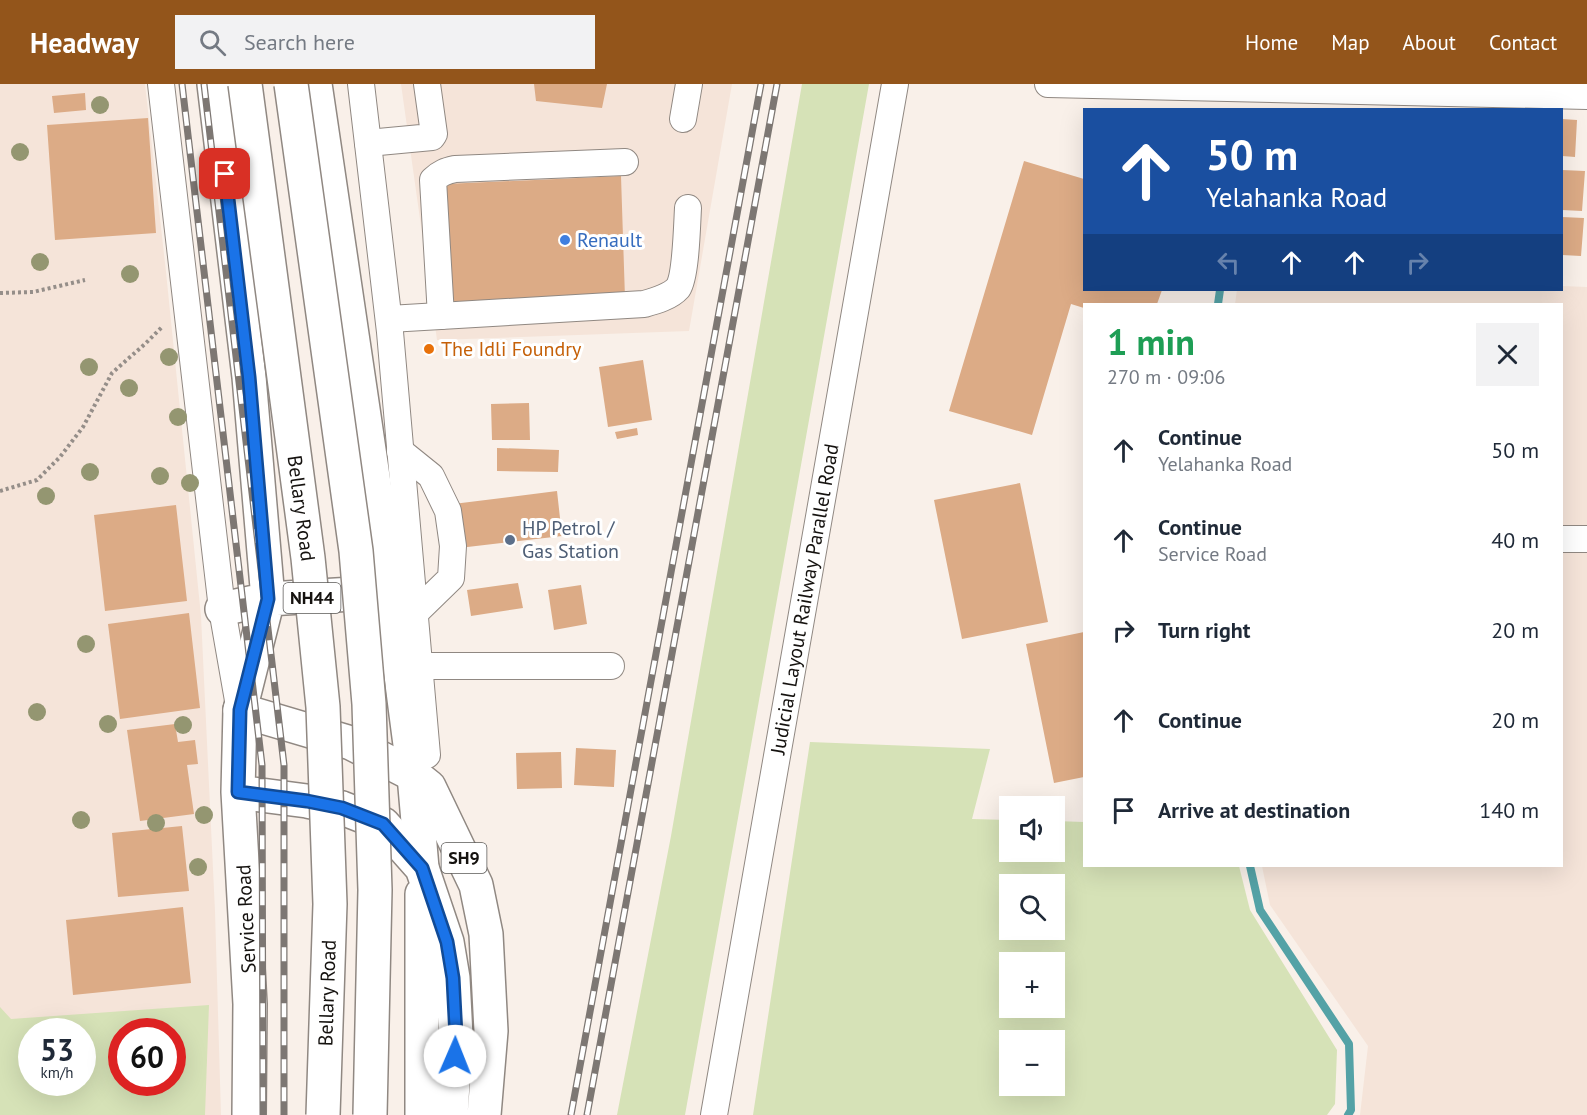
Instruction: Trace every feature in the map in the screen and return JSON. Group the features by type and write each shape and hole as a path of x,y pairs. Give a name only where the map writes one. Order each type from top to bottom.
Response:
{"main road":[{"name":"Service Road","path":"214,84 249,377 268,599 240,710 238,792 250,1004 249,1115"},
{"name":"Bellary Road","path":"244,84 308,558 323,707 330,904 323,1115"},
{"name":"NH44","path":"291,84 356,551 369,704 375,890 370,1115"},
{"path":"315,84 405,598 422,781 422,1115"},
{"path":"222,609 268,599 405,598"},
{"path":"240,710 351,743 422,781"},
{"name":"SH9","path":"422,781 476,885 486,934 491,1031 484,1115"},
{"name":"SH9","path":"238,792 342,808 383,824 422,868 447,942 453,978 456,1036 451,1115"}],"street":[{"path":"161,84 222,609 240,710"},
{"path":"361,84 389,319 400,451 405,598 419,666 422,781"},
{"path":"368,143 433,136 427,84"},
{"path":"683,119 689,84"},
{"name":"Judicial Layout Railway Parallel Road","path":"714,1115 895,84"},
{"path":"1048,84 1282,87 1332,100 1436,88 1509,102 1587,96"},
{"path":"441,316 433,180 438,175 455,169 625,162"},
{"path":"389,319 644,304 658,300 672,293 679,286 682,276 688,208"},
{"path":"400,451 431,476 448,511 453,546 451,578 405,598"},
{"path":"1563,539 1587,539"},
{"path":"419,666 612,666"}],"path":[{"path":"0,293 33,292 85,280"},
{"path":"0,491 37,480 60,457 83,427 112,373 179,310 186,297"}],"shaded area":[{"path":"0,84 145,84 201,616 215,911 221,1115 0,1115"},
{"path":"401,84 732,84 689,331 437,340"},
{"path":"1563,286 1587,287 1587,1115 1360,1115 1368,1046 1270,905 1262,867 1563,867 1563,303 1235,303 1237,291 1563,291"}],"green space":[{"path":"802,84 869,84 685,1115 617,1115 671,836"},
{"path":"810,742 990,749 972,819 999,820 999,862 1065,862 1065,821 1083,822 1083,867 1239,867 1250,910 1337,1050 1335,1104 1327,1115 753,1115"},
{"path":"209,1005 205,1115 0,1115 0,1007 11,1019 18,1019 18,1096 96,1096 96,1018 25,1018"}],"building":[{"path":"534,84 607,84 602,108 536,101"},
{"path":"85,93 86,110 54,113 52,96"},
{"path":"148,118 156,233 55,240 47,125"},
{"path":"1563,119 1577,120 1575,157 1563,156"},
{"path":"1024,161 1083,179 1083,291 1162,291 1157,303 1083,303 1083,308 1071,304 1032,435 949,411"},
{"path":"1563,170 1585,171 1582,211 1563,210"},
{"path":"621,176 625,298 450,306 445,184"},
{"path":"1563,217 1584,218 1581,256 1563,255"},
{"path":"643,360 652,420 608,427 599,367"},
{"path":"529,403 530,440 492,440 491,404"},
{"path":"637,428 638,435 617,439 615,432"},
{"path":"497,448 559,450 558,472 497,471"},
{"path":"1020,483 1048,622 962,639 934,500"},
{"path":"557,491 562,536 442,550 437,506"},
{"path":"176,505 187,601 105,611 94,515"},
{"path":"518,583 523,608 471,616 467,590"},
{"path":"581,585 587,624 554,630 548,590"},
{"path":"189,613 200,708 120,719 108,624"},
{"path":"1083,632 1083,777 1054,783 1026,644"},
{"path":"175,724 178,742 195,740 198,764 187,765 194,814 140,821 127,730"},
{"path":"576,748 616,750 614,787 574,785"},
{"path":"561,752 562,788 517,789 516,753"},
{"path":"182,826 189,891 118,897 112,833"},
{"path":"183,907 191,983 73,995 66,920"}],"waterway":[{"path":"1218,303 1220,291"},
{"path":"1250,867 1260,910 1349,1044 1351,1110 1348,1115"}],"railway":[{"path":"182,84 262,765 263,1115"},
{"path":"204,84 284,765 284,1115"},
{"path":"571,1115 761,84"},
{"path":"587,1115 777,84"}],"place":[{"name":"Renault","path":"565,240"},
{"name":"The Idli Foundry","path":"429,349"},
{"name":"HP Petrol / Gas Station","path":"510,540"}],"route":[{"path":"225,174 249,377 268,599 240,710 238,792 342,808 383,824 422,868 447,942 453,978 455,1056"}]}
